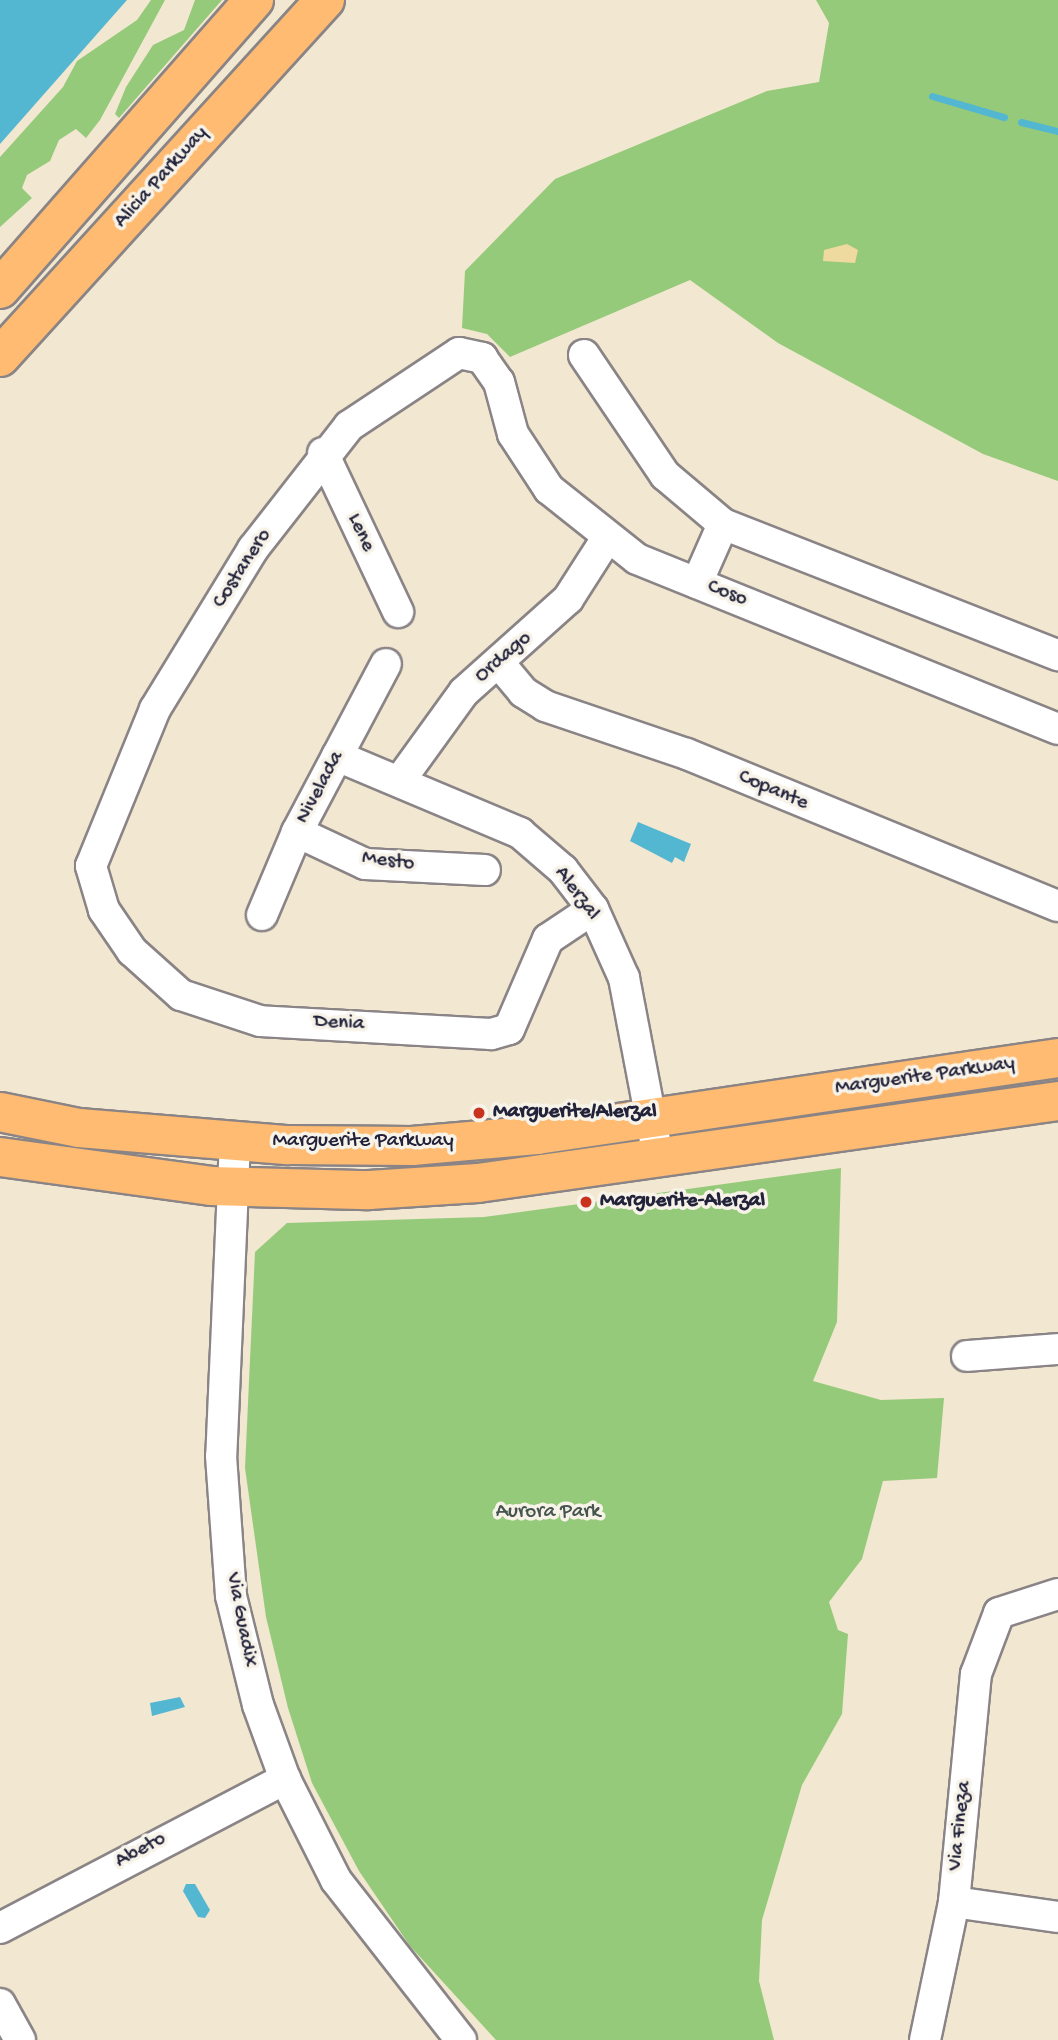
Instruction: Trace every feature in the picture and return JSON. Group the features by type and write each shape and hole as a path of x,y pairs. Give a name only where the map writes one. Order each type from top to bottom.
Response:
{"main road":[{"path":"0,289 254,0"},
{"name":"Alicia Parkway","path":"0,357 325,0"},
{"name":"Marguerite Parkway","path":"0,1112 79,1128 235,1141 412,1146 652,1118 1058,1058"},
{"name":"Marguerite Parkway","path":"0,1157 231,1187 369,1190 658,1160 1058,1101"}],"street":[{"name":"Costanero","path":"91,866 155,709 253,549 323,453 376,403 459,353 482,358"},
{"path":"584,355 665,475 723,524 1058,655"},
{"name":"Coso","path":"482,358 499,382 513,434 549,489 636,559 1058,729"},
{"name":"Lene","path":"323,453 398,612"},
{"path":"697,583 723,524"},
{"name":"Ordago","path":"401,779 439,721 568,599 607,538"},
{"name":"Copante","path":"499,663 545,706 687,754 1058,906"},
{"name":"Nivelada","path":"262,915 297,832 387,664"},
{"name":"Alerzal","path":"337,756 401,779 441,803 520,833 563,870 593,909 624,978 658,1160"},
{"name":"Mesto","path":"297,832 365,863 485,870"},
{"name":"Denia","path":"91,866 104,910 132,951 181,995 260,1021 491,1034 509,1029 548,939 593,909"},
{"name":"Via Guadix","path":"235,1141 221,1456 231,1596 258,1705 285,1779 336,1880 461,2040"},
{"path":"967,1356 1058,1349"},
{"name":"Via Fineza","path":"925,2040 954,1902 976,1674 999,1613 1058,1594"},
{"name":"Abeto","path":"0,1928 285,1779"},
{"path":"954,1902 1058,1916"},
{"path":"0,2004 20,2040"}],"green space":[{"path":"151,0 165,0 100,120 86,138 76,129 59,140 50,161 27,175 22,188 32,198 0,227 0,157 63,87 77,61 137,20"},
{"path":"195,0 222,0 119,118 115,114 126,87 153,45 184,30"},
{"path":"816,0 1058,0 1058,481 983,454 778,343 690,280 510,357 487,334 462,328 465,271 555,179 767,91 819,82 829,23"},
{"name":"Aurora Park","path":"841,1168 837,1322 813,1381 881,1400 944,1398 937,1478 883,1481 862,1559 829,1602 838,1630 848,1634 842,1714 802,1785 762,1920 759,1981 774,2040 496,2040 410,1946 359,1871 312,1783 288,1708 266,1617 245,1468 255,1252 287,1223 484,1217"}],"sand":[{"path":"847,244 858,250 855,263 823,261 824,250"}],"water":[{"path":"0,0 127,0 0,144"},
{"path":"638,822 691,844 684,862 675,857 672,863 630,841"},
{"path":"180,1697 185,1707 152,1716 150,1703"},
{"path":"186,1884 195,1884 210,1910 205,1918 198,1917 183,1891"}],"waterway":[{"path":"932,96 1004,117"},
{"path":"1021,122 1058,131"}],"place":[{"name":"Marguerite/Alerzal","path":"479,1113"},
{"name":"Marguerite-Alerzal","path":"586,1202"}]}
